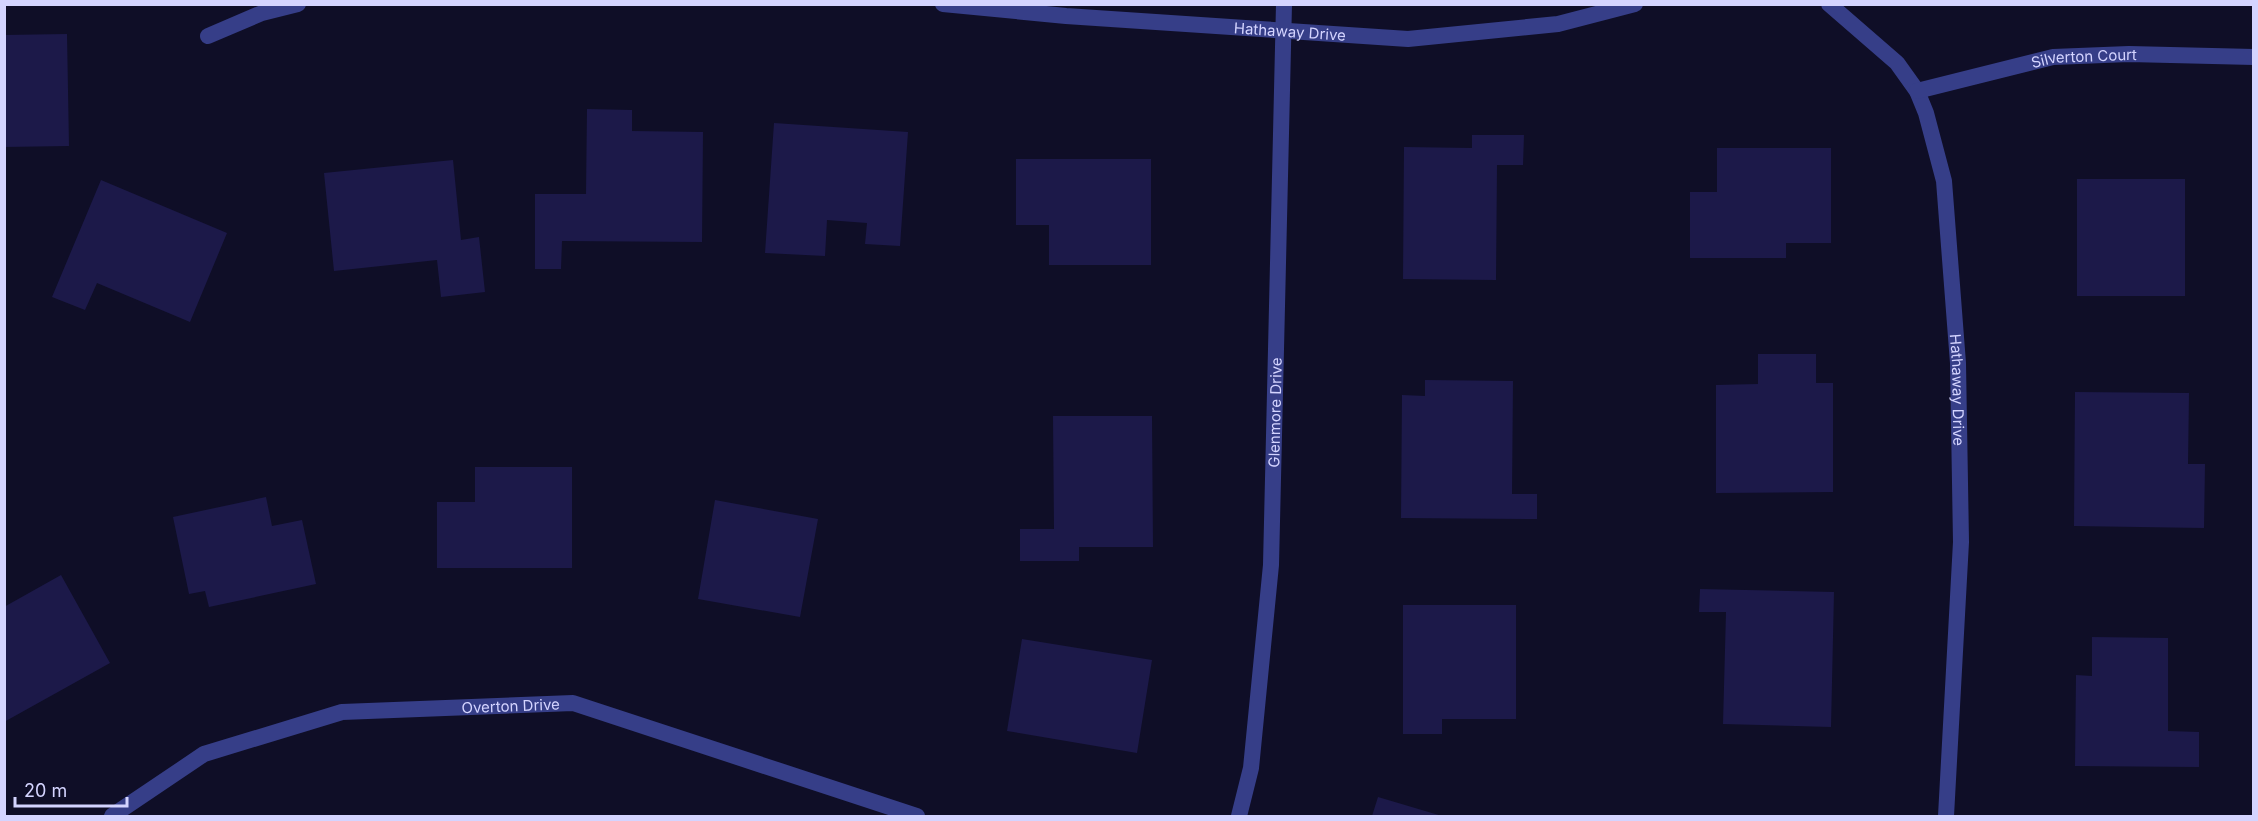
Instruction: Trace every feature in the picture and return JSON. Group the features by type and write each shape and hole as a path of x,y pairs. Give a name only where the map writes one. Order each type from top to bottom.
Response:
{"street":[{"path":"208,36 262,13 298,4"},
{"name":"Hathaway Drive","path":"943,4 1408,39 1558,24 1635,4"},
{"name":"Glenmore Drive","path":"1239,816 1251,768 1271,565 1284,4"},
{"name":"Hathaway Drive","path":"1829,4 1897,63 1917,91 1926,113 1944,180 1958,363 1961,542 1946,816"},
{"name":"Silverton Court","path":"1917,91 2053,57 2129,54 2253,57"},
{"name":"Overton Drive","path":"111,816 204,754 342,712 573,704 917,816"}],"building":[{"path":"67,34 69,146 4,147 4,35"},
{"path":"587,109 632,110 632,131 703,132 702,242 562,241 561,269 535,269 535,194 586,194"},
{"path":"774,123 908,132 900,246 865,244 867,223 827,220 825,256 765,253"},
{"path":"1472,135 1524,135 1523,165 1497,165 1496,280 1403,279 1404,147 1472,148"},
{"path":"1717,148 1831,148 1831,243 1786,243 1786,258 1690,258 1690,192 1717,192"},
{"path":"1016,159 1151,159 1151,265 1049,265 1049,225 1016,225"},
{"path":"453,160 461,240 479,237 485,292 441,297 437,260 334,271 324,173"},
{"path":"2077,179 2185,179 2185,296 2077,296"},
{"path":"101,180 227,233 190,322 97,283 85,310 52,297"},
{"path":"1758,354 1816,354 1816,383 1833,383 1833,492 1716,493 1716,385 1758,384"},
{"path":"1425,380 1513,381 1512,494 1537,494 1537,519 1401,518 1402,395 1425,396"},
{"path":"2075,392 2189,393 2188,464 2205,464 2204,528 2074,526"},
{"path":"1053,416 1152,416 1153,547 1079,547 1079,561 1020,561 1020,529 1054,529"},
{"path":"475,467 572,467 572,568 437,568 437,502 475,502"},
{"path":"266,497 272,526 302,520 316,584 209,607 205,591 189,594 173,517"},
{"path":"715,500 818,519 800,617 698,599"},
{"path":"61,575 110,663 4,722 4,607"},
{"path":"1700,589 1834,592 1831,727 1723,724 1726,612 1699,612"},
{"path":"1403,605 1516,605 1516,719 1442,719 1442,734 1403,734"},
{"path":"2092,637 2168,638 2168,731 2199,732 2199,767 2075,766 2076,675 2092,676"},
{"path":"1022,639 1152,660 1137,753 1007,731"},
{"path":"1378,797 1442,816 1372,816"}]}
